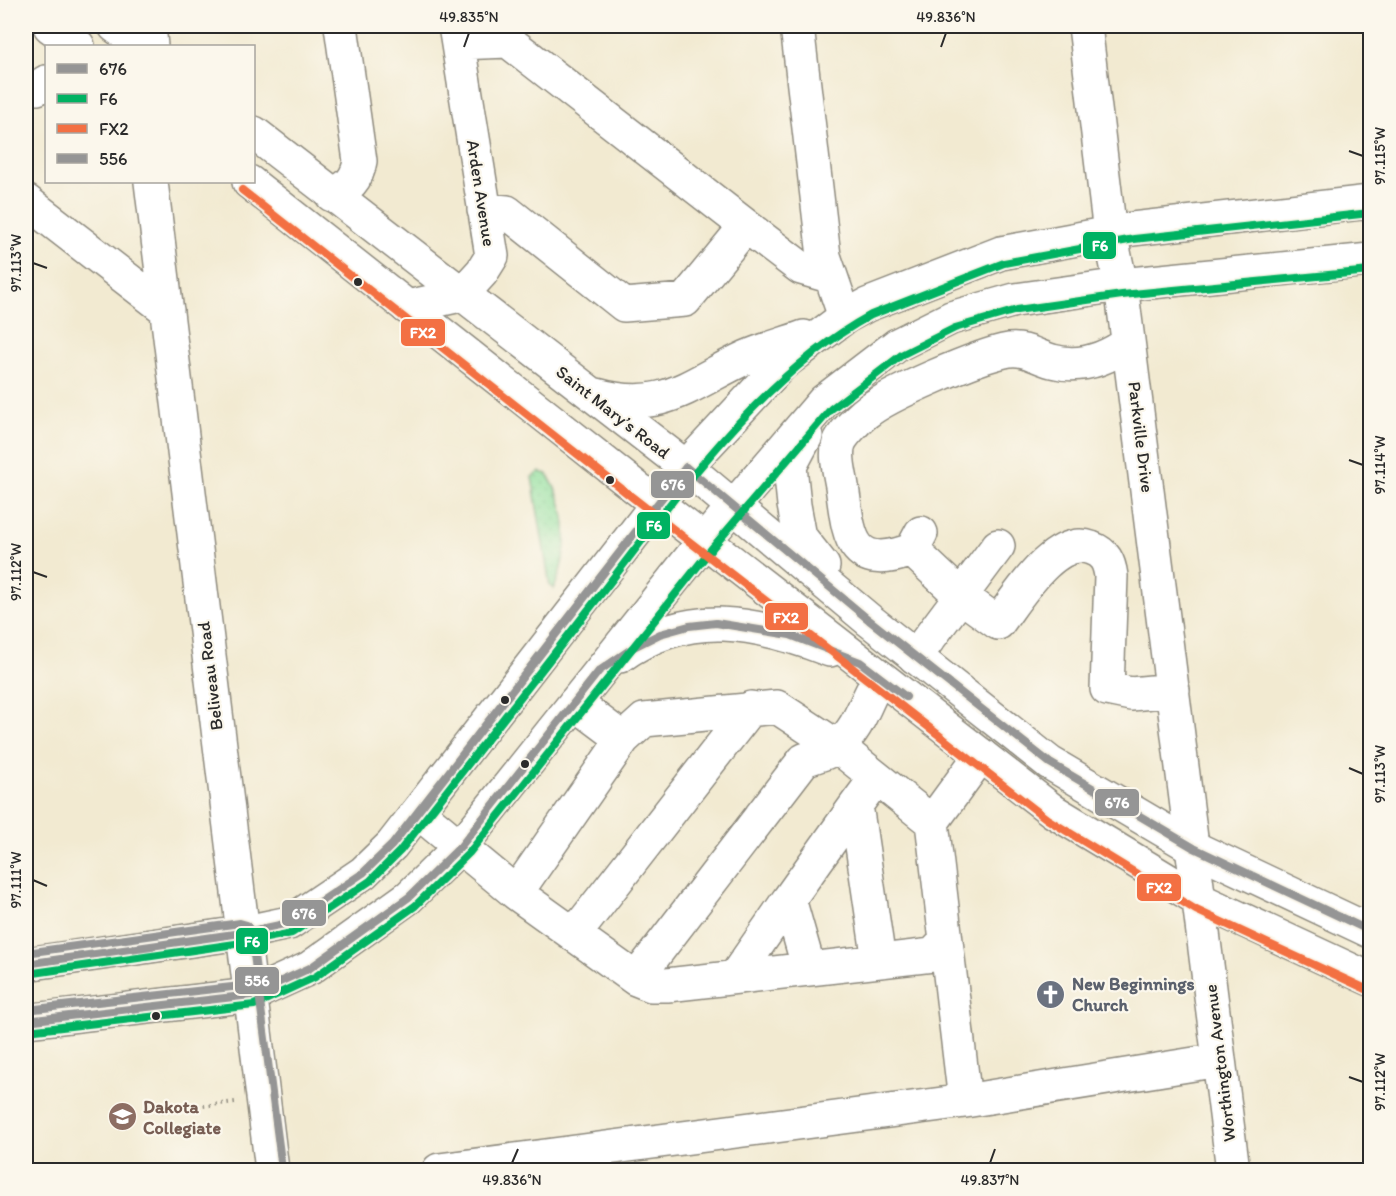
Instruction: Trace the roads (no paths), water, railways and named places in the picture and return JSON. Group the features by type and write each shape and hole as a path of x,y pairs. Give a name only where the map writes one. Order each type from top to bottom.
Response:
{"main road":[{"path":"50,26 77,45"},
{"path":"115,26 141,45"},
{"path":"148,26 151,45"},
{"path":"332,195 350,184 358,174 360,161 341,26"},
{"path":"797,26 835,323"},
{"name":"Parkville Drive","path":"1085,26 1110,233 1121,285 1194,848"},
{"path":"457,34 508,41 801,268 829,276"},
{"name":"Arden Avenue","path":"457,34 492,256 482,272 461,295"},
{"name":"Saint Mary’s Road","path":"255,135 686,467 869,620 1050,763 1194,848 1371,931"},
{"name":"Beliveau Road","path":"151,183 241,933 251,995 272,1170"},
{"path":"250,183 657,504 1053,811 1200,900 1371,979"},
{"path":"26,201 166,310"},
{"path":"589,393 625,403 652,401 689,387 748,356 835,323 867,305 1001,253 1110,233 1371,202"},
{"path":"484,210 507,212 624,305 685,300 746,226"},
{"path":"26,1021 251,995 310,968 409,897 461,846 705,540 824,401 897,345 951,318 1015,300 1121,285 1371,260"},
{"path":"407,307 461,295"},
{"path":"26,964 241,933 289,923 333,896 363,873 385,852 418,812 686,467 760,386 835,323"},
{"path":"1128,343 1110,356 1085,364 1053,361 1027,350 1009,350 973,361 900,393 864,414 840,441 838,456 849,537 861,550 875,557 894,557 917,541 962,597 998,623 1046,563 1058,553 1065,548 1084,545 1098,550 1108,560 1111,576 1107,689 1131,694 1173,690"},
{"path":"824,401 790,466 800,537 869,620"},
{"path":"915,657 998,546"},
{"path":"599,671 634,646 660,634 689,626 716,623 741,625 790,635 870,669"},
{"path":"636,979 804,760 838,747 857,725 868,695 870,669"},
{"path":"575,703 623,739"},
{"path":"516,893 623,739 644,720 777,707 838,747 932,822"},
{"path":"574,935 751,708"},
{"path":"965,1101 932,822 981,755"},
{"path":"735,977 876,778"},
{"path":"856,805 879,961"},
{"path":"418,812 516,893 636,979 651,984 667,985 933,955 946,941"},
{"name":"Worthington Avenue","path":"1194,848 1233,1170"},
{"path":"789,899 809,969"},
{"path":"1286,939 1302,899"},
{"path":"440,1170 965,1101 1219,1060"}],"place":[{"name":"New Beginnings Church","path":"1051,994"},
{"name":"Dakota Collegiate","path":"122,1117"}]}
